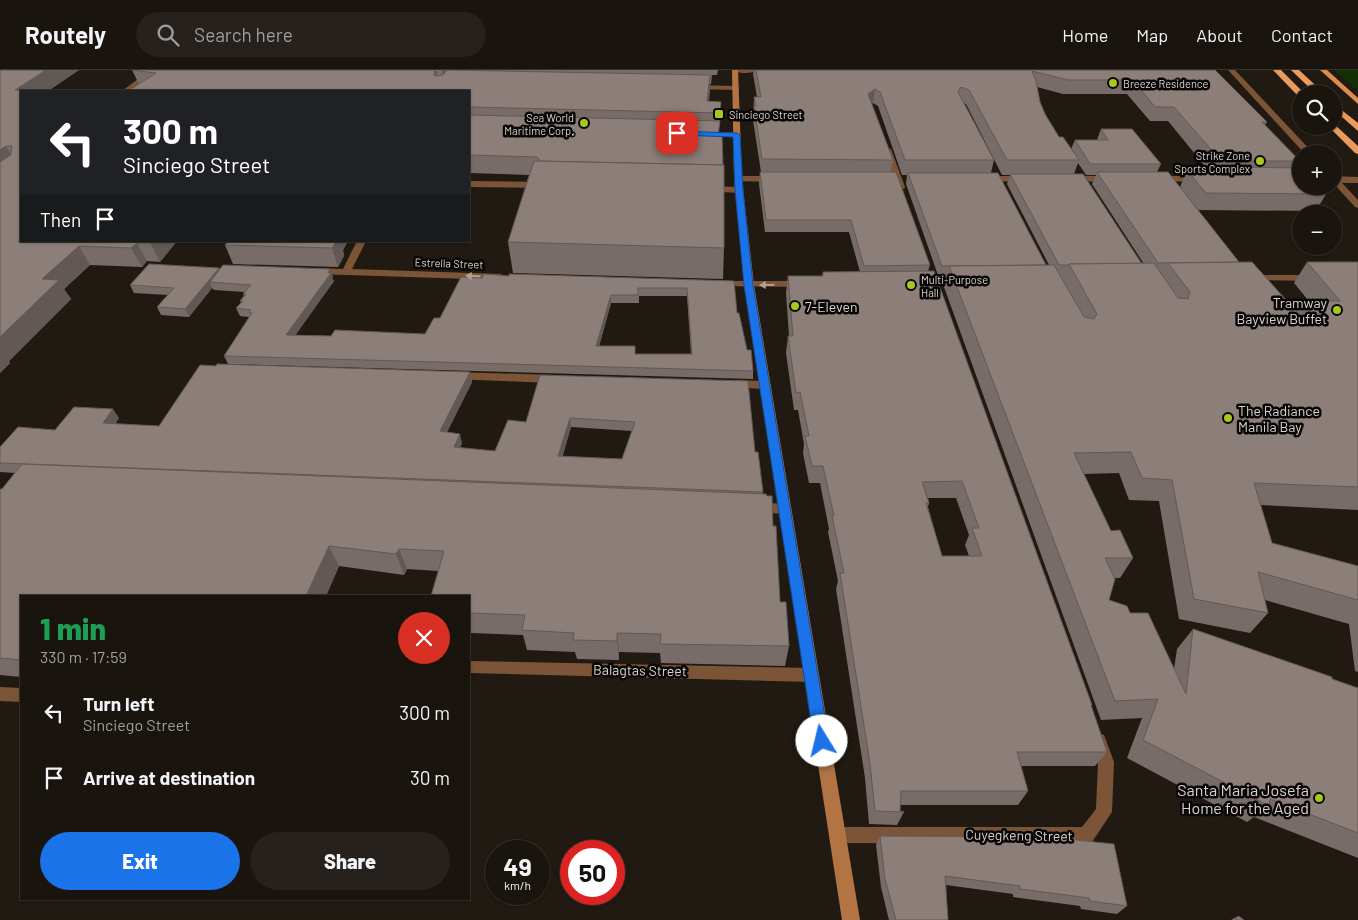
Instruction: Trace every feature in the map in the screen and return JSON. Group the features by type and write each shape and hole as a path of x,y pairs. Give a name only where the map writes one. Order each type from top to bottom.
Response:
{"highway":[{"path":"1277,70 1292,85"},
{"path":"1296,70 1312,85"},
{"path":"1342,113 1358,128"},
{"path":"1342,135 1358,151"}],"main road":[{"path":"735,70 738,179 749,285 851,920"},
{"path":"1323,70 1358,102"}],"street":[{"path":"126,90 155,70"},
{"path":"735,70 755,70"},
{"path":"1231,70 1302,145"},
{"path":"686,87 736,88"},
{"path":"695,133 737,135"},
{"path":"885,143 904,196"},
{"path":"1155,166 1169,183"},
{"path":"1078,171 1089,188"},
{"path":"979,179 995,175 1035,179"},
{"path":"995,175 1002,188"},
{"path":"738,179 788,179"},
{"path":"1064,179 1120,179"},
{"path":"1147,179 1169,183 1214,179"},
{"path":"1342,180 1358,180"},
{"path":"470,184 546,186"},
{"path":"1342,188 1358,204"},
{"path":"700,189 739,190"},
{"path":"346,272 361,242"},
{"name":"Estrella Street","path":"306,271 513,277"},
{"path":"1243,278 1320,278"},
{"path":"710,284 818,284"},
{"path":"446,376 566,380"},
{"path":"716,384 765,385"},
{"path":"746,507 785,509"},
{"name":"Balagtas Street","path":"470,667 811,675"},
{"path":"0,694 20,696"},
{"name":"Cuyegkeng Street","path":"837,835 1086,836 1104,812 1106,762 1092,725"}],"green space":[{"path":"1334,70 1358,70 1358,91"}],"building":[{"path":"0,70 46,70 15,90 20,90 20,242 151,242 137,243 131,248 79,246 42,279 59,280 0,337 0,162 11,155 12,146 6,146 0,150"},
{"path":"132,70 435,70 434,75 436,76 443,75 447,70 710,75 707,101 721,102 720,113 470,107 470,90 130,90 156,73"},
{"path":"756,70 1215,70 1267,122 1262,122 1292,153 1292,161 1221,161 1174,107 1155,107 1133,80 1068,80 1032,71 1045,114 1059,137 1063,137 1079,160 1007,160 969,90 961,87 958,92 994,160 905,160 880,92 875,89 868,94 893,160 762,159 754,106 756,106 754,97 761,97"},
{"path":"470,115 720,121 718,134 722,134 723,165 539,161 537,157 470,155"},
{"path":"1101,129 1132,129 1161,164 1090,164 1075,140 1108,140"},
{"path":"534,161 724,165 724,248 508,242"},
{"path":"1229,167 1292,168 1292,194 1206,193 1187,170 1232,171"},
{"path":"760,172 896,172 930,265 864,266 851,220 766,220"},
{"path":"1097,172 1168,172 1239,262 1158,263"},
{"path":"908,173 998,173 1046,265 942,266"},
{"path":"1010,174 1083,174 1142,264 1059,265"},
{"path":"227,242 335,242 332,248 225,245"},
{"path":"1252,262 1304,320 1313,320 1316,317 1315,314 1302,300 1340,301 1307,262 1358,262 1358,487 1254,483 1272,543 1358,566 1358,600 1258,572 1268,613 1194,599 1172,480 1142,478 1131,452 1074,453 1111,531 1120,530 1133,558 1105,558 1115,579 1109,600 1127,606 1130,613 1148,613 1186,694 1193,629 1332,677 1332,679 1358,688 1358,833 1270,799 1269,806 1143,740 1158,699 1115,701 949,266 1054,265 1084,317 1094,319 1097,314 1069,264 1154,263 1178,298 1188,299 1190,292 1168,263"},
{"path":"149,264 219,268 185,309 157,307 174,288 130,285"},
{"path":"223,265 330,269 328,273 331,273 286,335 331,336 335,330 425,334 434,318 440,318 461,277 482,278 484,274 509,276 509,274 734,281 737,313 739,313 747,350 751,350 753,371 224,356 252,313 249,312 251,310 236,308 243,301 240,301 246,294 243,294 251,285 210,282","holes":["638,288 687,288 692,354 635,354 635,346 596,346 611,295 638,295"]},
{"path":"934,271 1092,705 1107,752 1017,752 1028,791 901,791 900,811 904,812 875,811 870,764 840,573 844,573 832,516 834,516 823,466 812,466 805,436 809,436 800,392 796,393 788,336 793,336 788,276 823,276 823,272","holes":["962,481 979,528 972,528 982,556 942,556 926,503 929,503 922,482"]},
{"path":"217,364 470,372 440,431 460,434 454,447 495,451 508,420 526,422 540,375 748,381 755,452 758,452 763,492 0,463 0,447 18,427 55,430 74,407 113,409 103,423 159,426 200,365 216,366","holes":["570,418 635,422 622,459 558,456"]},
{"path":"22,464 766,494 767,496 772,496 773,526 776,526 780,602 786,602 789,646 660,644 661,634 617,633 617,641 573,640 574,633 522,630 525,615 470,613 470,595 431,595 444,551 399,549 396,554 329,546 306,595 20,595 20,660 0,658 0,489 2,489"},
{"path":"880,836 1070,837 1076,840 1114,844 1127,906 1090,901 1089,898 1020,889 1020,886 945,876 948,920 896,920 885,879"},
{"path":"1238,916 1244,920 1236,920"}],"place":[{"name":"Breeze Residence","path":"1113,83"},
{"name":"Sinciego Street","path":"719,114"},
{"name":"Sea World Maritime Corp.","path":"584,123"},
{"name":"Strike Zone Sports Complex","path":"1260,161"},
{"name":"Multi-Purpose Hall","path":"911,285"},
{"name":"7-Eleven","path":"795,306"},
{"name":"Tramway Bayview Buffet","path":"1337,310"},
{"name":"The Radiance Manila Bay","path":"1228,418"},
{"name":"Santa Maria Josefa Home for the Aged","path":"1319,798"}],"route":[{"path":"677,133 737,135 739,190 749,285 822,741"}]}
